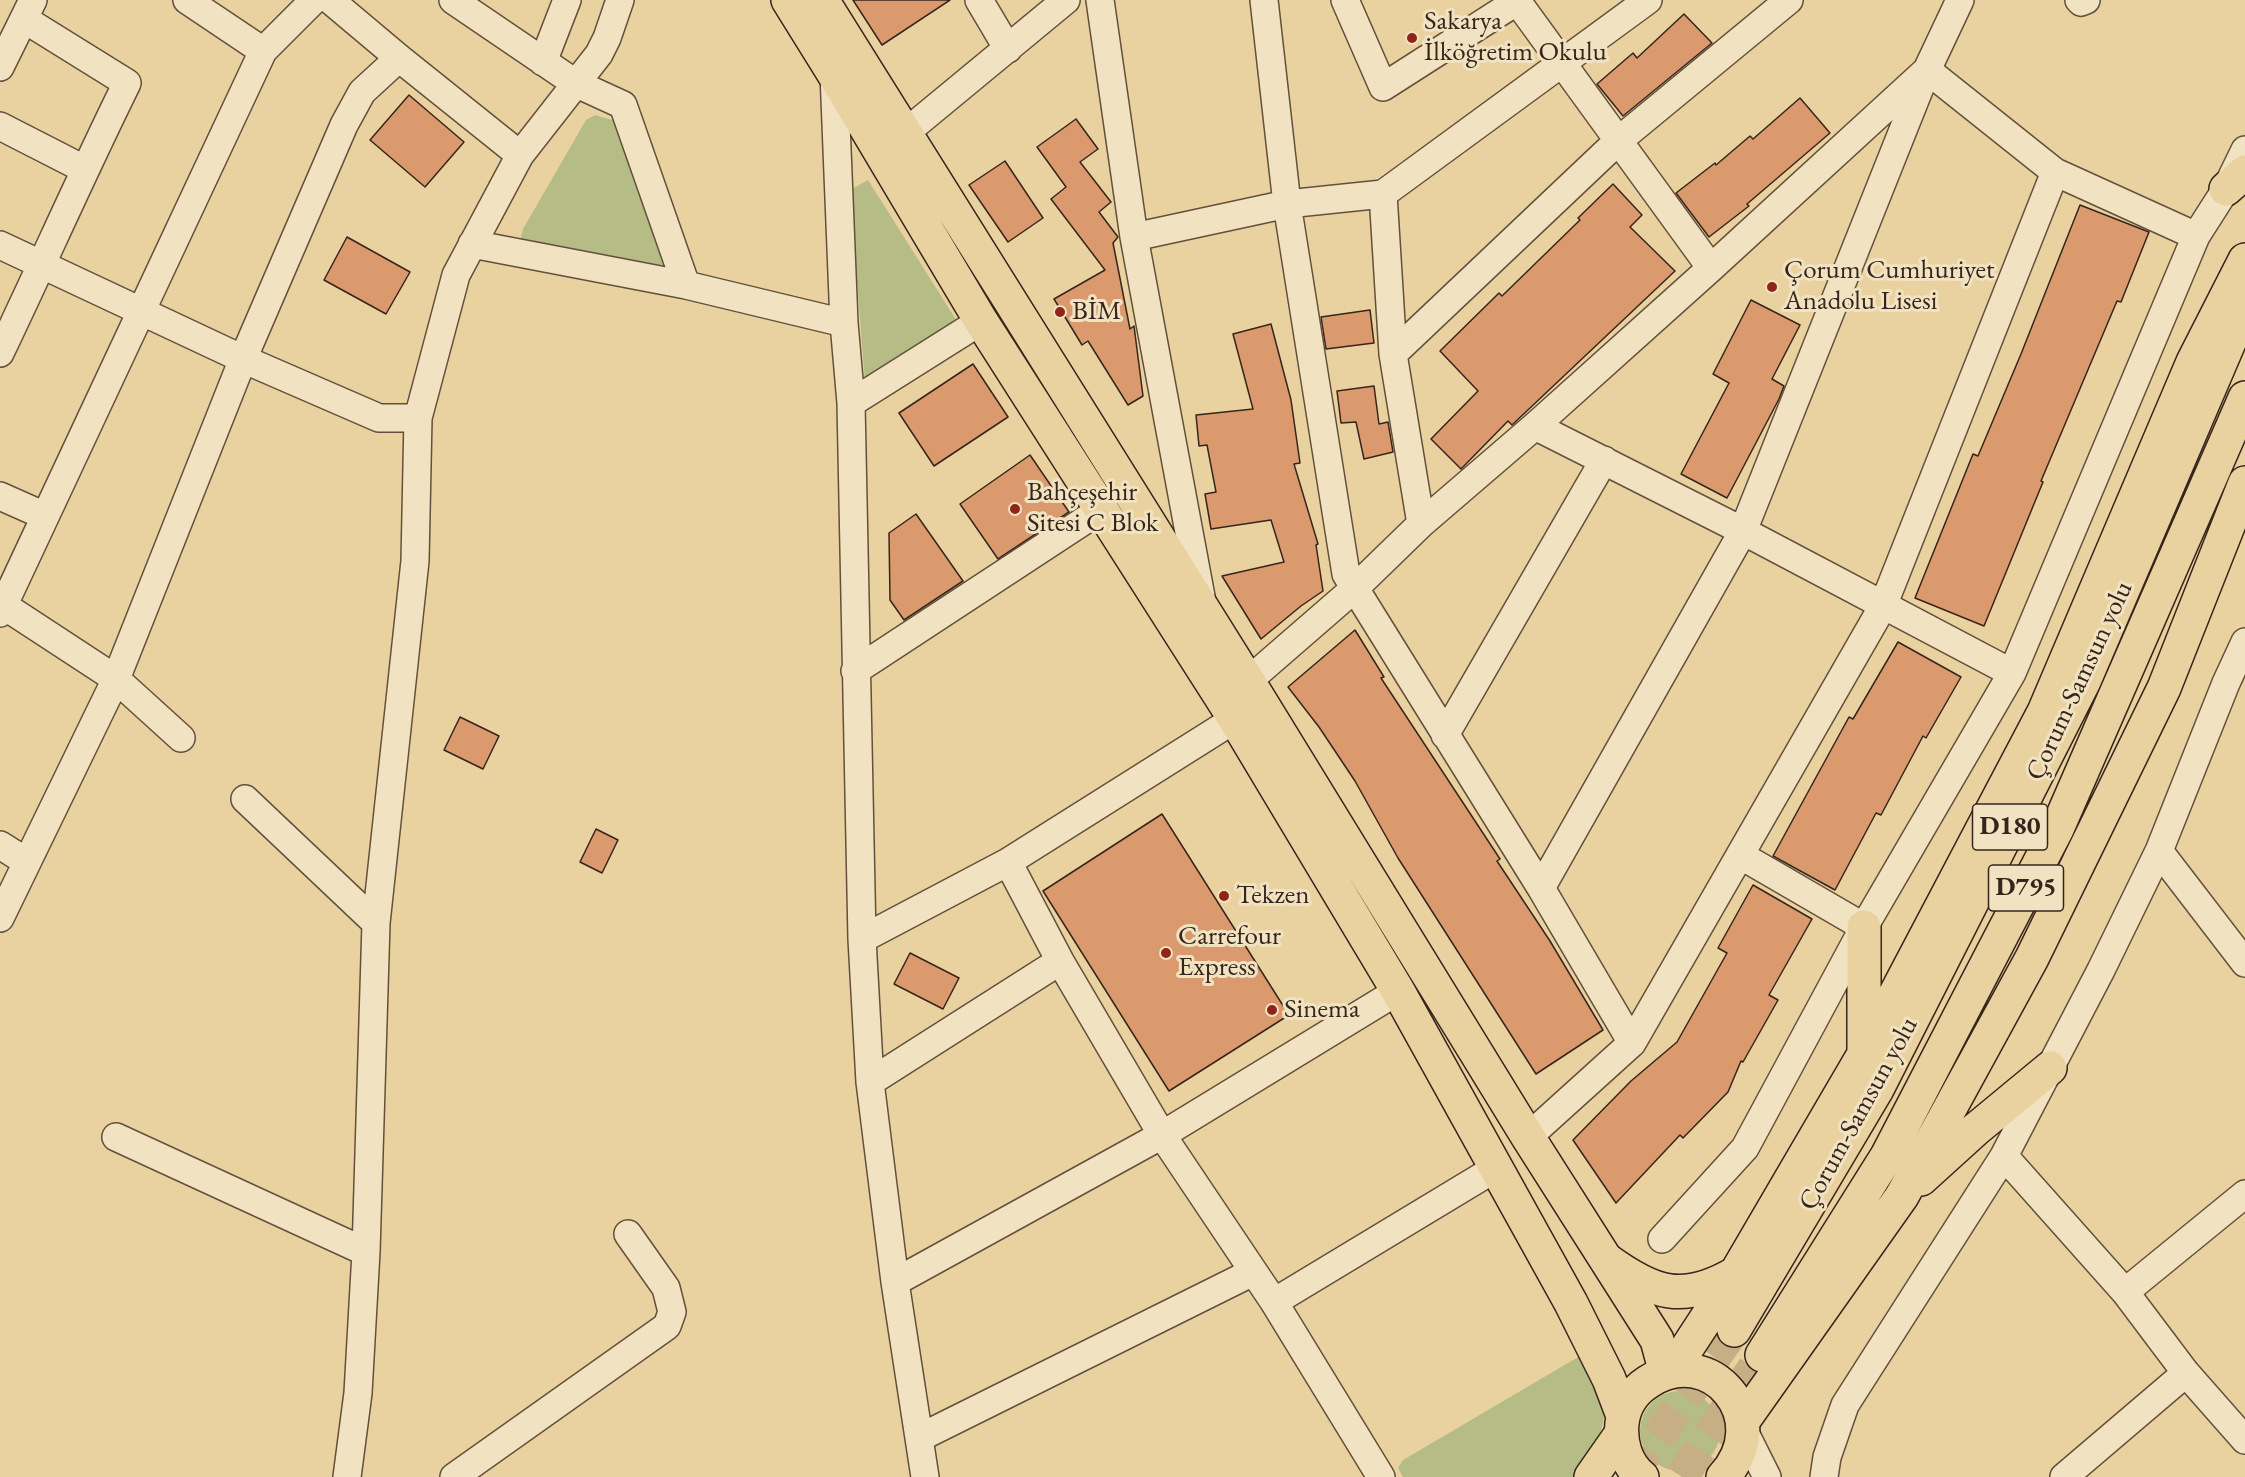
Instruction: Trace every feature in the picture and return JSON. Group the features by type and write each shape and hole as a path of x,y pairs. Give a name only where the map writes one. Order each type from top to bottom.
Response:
{"main road":[{"path":"788,0 981,321 1102,509 1241,700 1528,1137 1657,1340 1669,1372"},
{"path":"822,0 1204,613 1241,700 1398,991 1572,1303 1609,1379 1622,1425 1626,1455 1636,1473 1642,1477"},
{"path":"1669,1372 1736,1273 1864,1054 2044,712 2193,362 2245,260"},
{"name":"Çorum-Samsun yolu","path":"1734,1330 1877,1089 2084,681 2245,305"},
{"name":"Çorum-Samsun yolu","path":"1762,1355 1887,1156 2057,829 2245,398"},
{"path":"1743,1426 1902,1196 2032,958 2164,688 2245,483"},
{"path":"1864,927 1864,1054"},
{"path":"1902,1196 1975,1130 2050,1068"},
{"path":"1606,1260 1635,1280 1681,1293 1716,1284 1736,1273"},
{"path":"1591,1477 1622,1425 1630,1400 1641,1386 1656,1376 1669,1372 1696,1372 1718,1381 1730,1392 1738,1406 1743,1426 1741,1448 1734,1463 1723,1477"}],"street":[{"path":"187,0 263,51"},
{"path":"181,738 116,679 1,607 142,313 263,51 314,0"},
{"path":"330,0 520,155"},
{"path":"453,0 575,83 623,105 686,285"},
{"path":"543,62 567,0"},
{"path":"347,1477 358,1393 366,1252 376,923 415,561 418,418 456,275 520,155 599,54 608,38 620,0"},
{"path":"979,0 1008,49"},
{"path":"905,133 1066,0"},
{"path":"1100,0 1134,237 1204,613"},
{"path":"1264,0 1287,204 1346,574 1542,888 1632,1042"},
{"path":"1345,0 1383,87 1518,1 1711,268"},
{"path":"1134,237 1287,204 1383,194 1648,0"},
{"path":"1393,354 1618,141 1789,0"},
{"path":"1542,888 1743,531 1927,70 1960,0"},
{"path":"2079,0 2081,2 2086,0"},
{"path":"0,67 28,10 128,83 84,169 0,353"},
{"path":"0,918 116,679 243,359 344,125 362,92 399,58"},
{"path":"1927,70 2055,172 2196,236"},
{"path":"862,939 1008,862 1241,700 1421,524 1535,426 1927,70"},
{"path":"834,74 844,323 851,403 862,939 870,1082 895,1282 925,1477"},
{"path":"0,126 84,169"},
{"path":"1662,1239 1745,1148 1864,927 2012,673 2196,236 2235,181 2245,150"},
{"path":"1528,1137 1632,1042 1883,606 2055,172"},
{"path":"1383,194 1393,354 1421,524"},
{"path":"472,244 686,285 844,323"},
{"path":"0,245 142,313 379,418 418,418"},
{"path":"851,403 981,321"},
{"path":"1535,426 1743,531 2012,673"},
{"path":"1445,735 1604,460"},
{"path":"0,496 45,516"},
{"path":"855,670 1102,509"},
{"path":"1824,1477 1827,1456 1845,1405 2004,1156 2101,970 2159,850 2226,683 2245,642"},
{"path":"244,799 376,923"},
{"path":"0,845 27,862"},
{"path":"2159,850 2245,963"},
{"path":"1740,855 1864,927"},
{"path":"1008,862 1060,962 1162,1135 1274,1302 1370,1474"},
{"path":"870,1082 1060,962"},
{"path":"895,1282 1162,1135 1398,991"},
{"path":"116,1137 366,1252"},
{"path":"2004,1156 2125,1292 2186,1373 2245,1440"},
{"path":"1274,1302 1496,1168"},
{"path":"2125,1292 2245,1194"},
{"path":"454,1477 667,1326 672,1312 666,1288 628,1234"},
{"path":"919,1438 1253,1272"},
{"path":"2064,1477 2186,1373"},
{"path":"1743,1426 1767,1477"}],"green space":[{"path":"595,115 619,122 670,274 519,246 523,229 586,120"},
{"path":"868,180 960,326 865,383 850,190"},
{"path":"1585,1353 1601,1395 1604,1417 1595,1444 1574,1477 1403,1477 1398,1468 1403,1460"},
{"path":"1672,1391 1688,1391 1709,1402 1720,1423 1720,1439 1709,1460 1688,1471 1672,1471 1658,1465 1646,1453 1640,1439 1640,1423 1646,1409 1658,1397"}],"building":[{"path":"853,0 950,0 882,45"},
{"path":"1684,14 1712,43 1623,116 1597,84 1633,53 1637,58"},
{"path":"409,95 464,142 425,187 370,140"},
{"path":"1800,98 1830,133 1747,204 1749,206 1709,237 1676,193 1715,163 1716,165 1750,136 1753,139"},
{"path":"1076,119 1098,149 1080,162 1111,202 1099,212 1118,237 1113,243 1130,329 1134,326 1143,396 1128,405 1088,341 1082,345 1054,299 1105,270 1051,199 1066,187 1037,147"},
{"path":"1005,161 1043,218 1008,242 969,185"},
{"path":"1613,184 1642,215 1630,227 1675,271 1512,425 1508,421 1461,469 1431,439 1478,391 1440,351 1499,293 1502,296 1580,220 1578,218"},
{"path":"2080,205 2149,232 2121,302 2117,301 2041,481 2043,482 1984,626 1915,598 1973,454 1978,456 2021,354"},
{"path":"347,237 410,272 386,314 324,280"},
{"path":"1751,300 1800,325 1772,379 1784,386 1779,399 1727,498 1681,474 1729,383 1713,374"},
{"path":"1370,310 1374,343 1326,349 1321,317"},
{"path":"1271,324 1291,400 1300,463 1294,464 1318,544 1316,545 1323,591 1261,639 1222,576 1284,562 1271,520 1211,529 1205,494 1216,492 1207,445 1199,446 1196,415 1253,409 1233,334"},
{"path":"973,364 1008,417 934,466 899,413"},
{"path":"1374,386 1379,424 1388,422 1393,452 1364,459 1356,422 1341,423 1337,391"},
{"name":"Bahçeşehir Sitesi C Blok","path":"1030,455 1069,512 998,559 960,504"},
{"path":"916,514 963,581 904,620 890,600 889,533"},
{"path":"1355,630 1384,677 1381,678 1500,859 1497,861 1550,941 1603,1030 1536,1074 1398,858 1355,781 1319,727 1288,687"},
{"path":"1898,642 1961,677 1926,738 1923,736 1881,815 1876,813 1835,890 1773,856 1849,717 1853,719"},
{"path":"460,717 499,736 483,769 444,750"},
{"name":"Carrefour Express","path":"1162,814 1289,1015 1169,1091 1043,891"},
{"path":"596,829 618,840 602,873 580,862"},
{"path":"1753,885 1812,919 1769,995 1778,1000 1743,1062 1741,1061 1728,1092 1683,1138 1680,1135 1616,1203 1573,1140 1631,1081 1677,1042 1727,953 1718,948"},
{"path":"910,953 959,978 943,1009 894,984"}],"tunnel":[{"path":"1629,1477 1734,1330"},
{"path":"1682,1477 1762,1355"}],"place":[{"name":"Sakarya İlköğretim Okulu","path":"1412,38"},
{"name":"Çorum Cumhuriyet Anadolu Lisesi","path":"1772,287"},
{"name":"BİM","path":"1060,312"},
{"name":"Bahçeşehir Sitesi C Blok","path":"1015,509"},
{"name":"Tekzen","path":"1224,896"},
{"name":"Carrefour Express","path":"1166,953"},
{"name":"Sinema","path":"1272,1010"}]}
